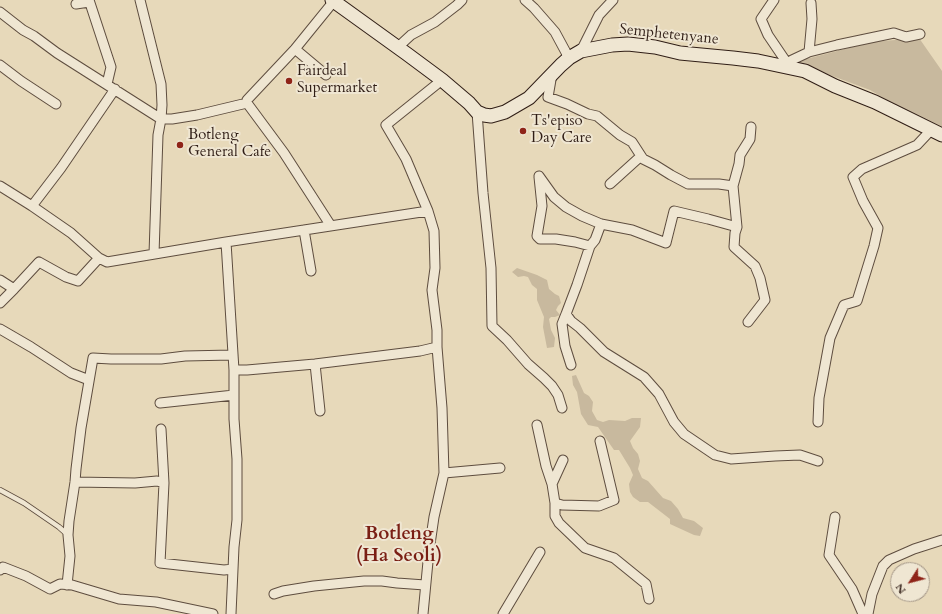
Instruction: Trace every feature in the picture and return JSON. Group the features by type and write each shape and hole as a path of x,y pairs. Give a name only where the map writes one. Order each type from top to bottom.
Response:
{"main road":[{"path":"333,1 442,80 469,103 477,112"},
{"name":"Semphetenyane","path":"477,112 491,116 505,112 512,108 529,98 561,65 581,51 612,45 628,44 656,47 680,53 784,65 805,71 835,86 875,102 937,132"}],"street":[{"path":"140,0 161,84 162,105 158,135 154,254"},
{"path":"398,47 411,35 435,22 462,0"},
{"path":"525,0 555,32 569,58"},
{"path":"581,51 599,15 613,0"},
{"path":"774,0 760,19 784,65 809,52 894,33 906,37 920,34"},
{"path":"76,4 89,1 111,68 107,84"},
{"path":"247,103 247,100 295,49 333,1"},
{"path":"809,52 812,19 811,3"},
{"path":"0,12 56,53 161,119 198,115 247,103"},
{"path":"295,49 326,75"},
{"path":"0,65 56,104"},
{"path":"552,74 548,97 588,114 597,116 620,135 632,142 643,159 688,184 719,184 733,186"},
{"path":"423,614 434,517 444,473 437,330 432,290 435,268 434,231 428,211 406,159 386,125 442,80"},
{"path":"32,206 61,168 115,89"},
{"path":"247,103 284,153 331,226"},
{"path":"477,112 483,193 491,268 492,326 528,364 552,386 558,396 562,408"},
{"path":"748,322 765,300 760,278 755,266 734,247 737,227 733,186 740,155 750,140 751,127"},
{"path":"818,422 819,398 830,338 844,305 857,301 878,228 862,201 853,177 862,169 917,145 937,132"},
{"path":"610,184 641,156"},
{"path":"590,246 556,239 540,239 537,236 542,206 539,176 554,197 582,216 601,224 632,230 666,243 674,211 737,227"},
{"path":"0,186 71,233 99,258 107,262 428,211"},
{"path":"571,365 565,346 562,324 590,246 595,240 601,224"},
{"path":"304,230 311,270"},
{"path":"226,242 234,370 234,419 237,459 237,520 234,547 231,614"},
{"path":"0,303 39,262 66,277 78,281 99,258"},
{"path":"0,280 14,289"},
{"path":"566,314 571,321 604,352 644,378 659,394 674,422 684,434 715,455 731,459 800,455 818,460"},
{"path":"0,329 71,373 89,380"},
{"path":"234,370 315,364 420,351 437,347"},
{"path":"67,585 70,556 68,535 69,521 81,428 93,358 161,359 185,356 232,355"},
{"path":"315,364 320,411"},
{"path":"160,403 234,395"},
{"path":"537,425 546,466 552,484 555,503 555,516 559,523 585,548 614,558 646,584 649,599"},
{"path":"161,429 164,483 160,563 224,570 233,569"},
{"path":"555,503 562,505 599,506 614,500 600,441"},
{"path":"552,484 563,460"},
{"path":"444,473 500,468"},
{"path":"75,482 135,483 156,481 164,483"},
{"path":"835,517 829,555 852,589 863,614"},
{"path":"868,614 872,594 883,566 889,560 914,549 942,540"},
{"path":"503,614 540,552"},
{"path":"0,570 3,567 26,576 50,589 60,584 67,585 119,599 156,602 213,614"},
{"path":"274,594 314,586 364,581 426,585"}],"lane":[{"path":"0,490 24,503 68,535"}],"shaded area":[{"path":"919,38 942,71 942,129 906,111 870,90 795,62 871,42"},
{"path":"517,268 547,280 549,289 559,296 561,303 556,310 560,315 549,319 551,330 555,338 554,347 547,348 543,327 544,317 537,300 537,289 532,285 528,277 518,277 512,272"},
{"path":"576,375 584,393 589,396 593,402 592,411 597,420 603,422 609,420 625,421 632,418 641,418 640,427 630,441 638,454 640,461 638,469 642,478 648,481 663,498 671,501 683,518 694,521 703,528 700,536 694,535 670,524 670,519 648,502 640,502 633,497 630,492 629,484 633,475 619,450 614,450 598,427 588,425 581,414 577,392 573,385 572,376"}],"place":[{"name":"Fairdeal Supermarket","path":"289,81"},
{"name":"Ts'episo Day Care","path":"523,131"},
{"name":"Botleng General Cafe","path":"180,145"}],"district":[{"name":"Botleng (Ha Seoli)","path":"399,546"}]}
